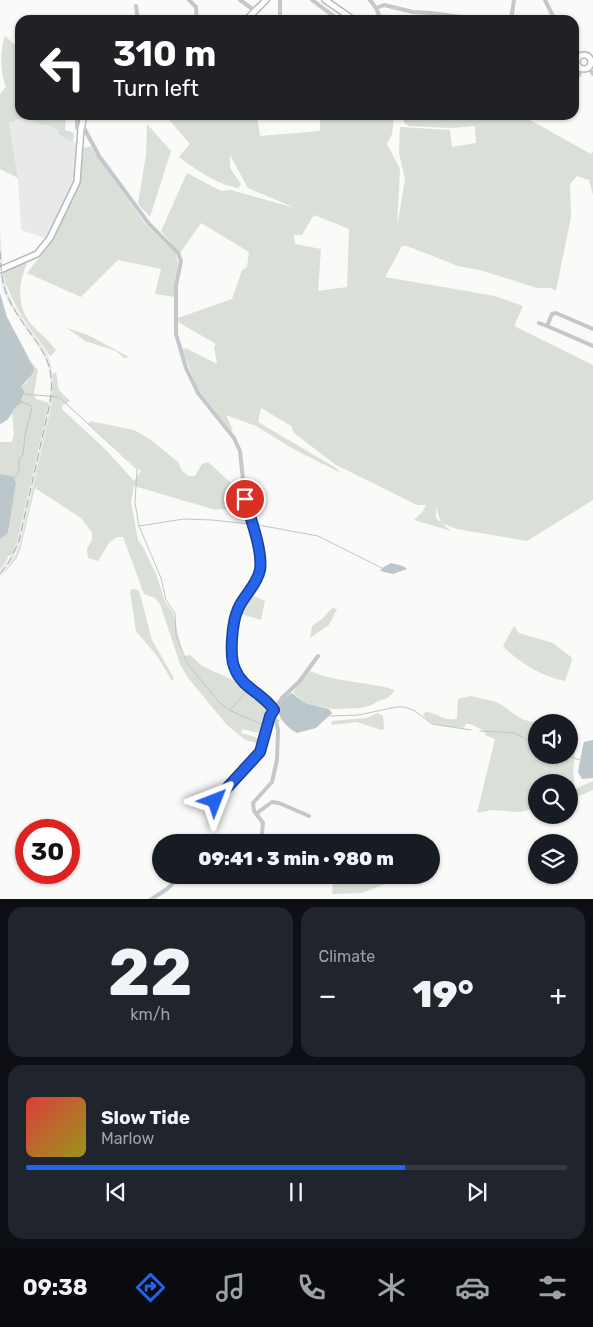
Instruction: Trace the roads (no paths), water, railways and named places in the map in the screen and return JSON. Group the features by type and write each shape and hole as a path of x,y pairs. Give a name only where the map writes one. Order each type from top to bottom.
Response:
{"main road":[{"path":"250,15 266,0"},
{"path":"325,0 347,15"},
{"path":"579,70 580,72 589,68 592,60 587,55 580,56"},
{"path":"0,270 37,254 47,244 77,182 81,120"}],"street":[{"path":"189,0 196,7 197,15"},
{"path":"242,0 254,10"},
{"path":"280,0 280,15"},
{"path":"312,0 332,15"},
{"path":"370,0 379,15"},
{"path":"512,15 514,0"},
{"path":"545,0 552,15"},
{"path":"376,8 384,5 413,12 446,15"},
{"path":"136,6 137,15"},
{"path":"589,68 593,74"},
{"path":"82,128 99,156 150,224 180,256 176,285 178,342 193,385 234,438 240,451 245,499 260,555 260,568 257,580 238,608 235,617 232,663 237,675 267,701 274,710 278,730 277,760 272,782 253,803 252,807 263,823 262,834"},
{"path":"547,326 552,314 556,313 593,328"},
{"path":"539,323 593,346"},
{"path":"212,809 218,796 260,752 270,716 282,698 299,682 318,656"},
{"path":"257,813 272,802 279,803 309,816"},
{"path":"152,899 172,884"}],"waterway":[{"path":"24,394 59,397 137,469 135,503 139,526 161,578 166,600 175,613 176,635 187,663 219,702 229,710 266,726"},
{"path":"14,478 19,471 19,458 23,455 25,435 32,408 32,406 22,402"},
{"path":"139,526 184,519 249,524"},
{"path":"253,524 318,536 382,568"},
{"path":"231,709 245,693"},
{"path":"329,716 359,715 396,707 405,707 415,711 432,724 471,730"},
{"path":"270,725 280,720"},
{"path":"480,731 514,733 528,740"}],"railway":[{"path":"0,251 4,286 15,311 45,357 50,370 52,385 50,403 19,541 9,562 0,574"}]}
